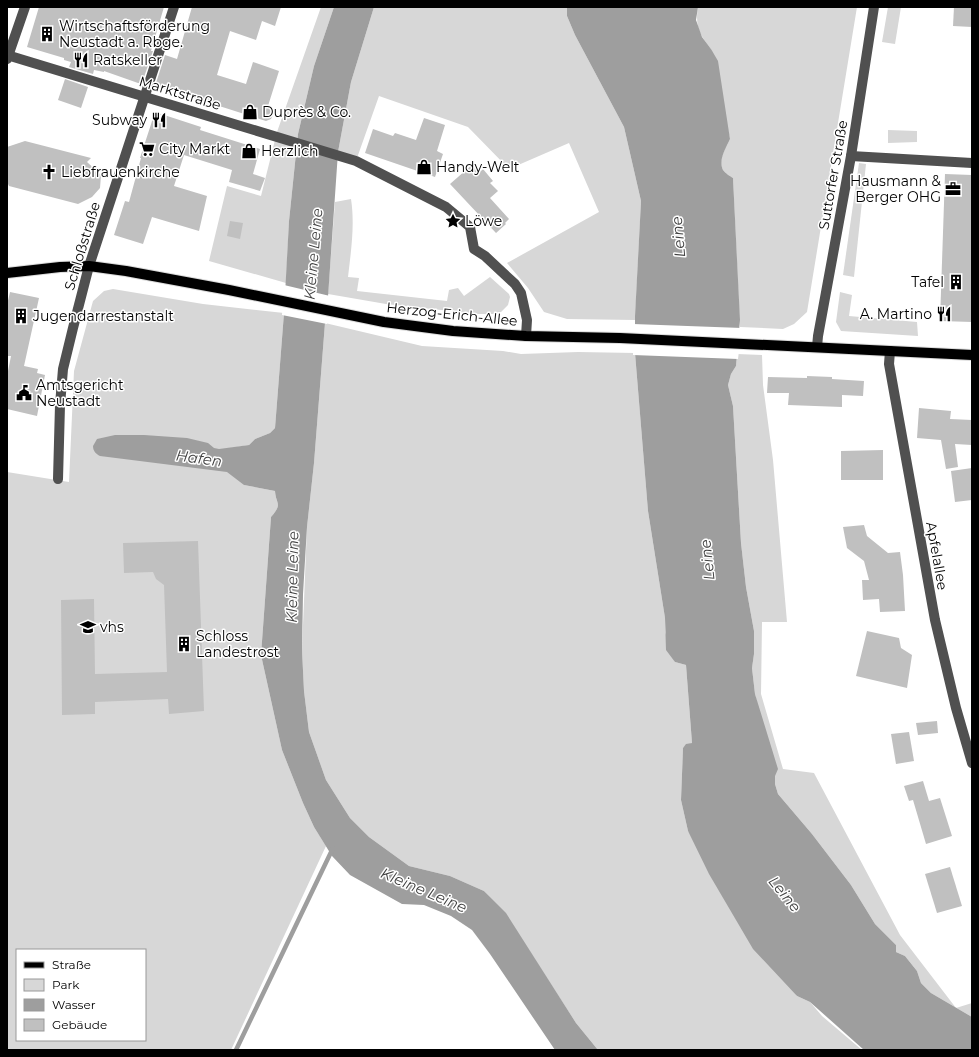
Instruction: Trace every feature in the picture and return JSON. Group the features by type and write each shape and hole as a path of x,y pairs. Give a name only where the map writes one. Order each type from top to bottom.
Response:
{"main road":[{"name":"Herzog-Erich-Allee","path":"7,274 53,267 89,266 126,271 229,290 384,322 453,331 526,336 620,338 972,355"}],"street":[{"path":"7,57 25,7"},
{"name":"Schloßstraße","path":"58,479 60,405 63,369 89,266 174,7"},
{"name":"Suttorfer Straße","path":"818,347 818,336 851,156 874,7"},
{"name":"Marktstraße","path":"7,57 345,158 361,164 446,206 470,227 474,249 515,284 521,293 527,320 526,336"},
{"path":"851,156 972,163"},
{"name":"Apfelallee","path":"890,351 889,364 934,620 956,708 972,763"}],"green space":[{"path":"321,7 334,7 314,66 298,134 289,221 286,283 209,261 227,186 261,196 277,132"},
{"path":"374,7 567,7 567,16 575,35 624,127 641,201 635,320 567,319 544,312 528,288 507,263 599,212 569,143 509,169 468,127 379,96 357,158 338,152 351,82"},
{"path":"698,7 857,7 807,312 794,324 783,329 740,327 733,178 723,170 721,166 723,154 730,139 711,49 703,39 699,30 697,19"},
{"path":"888,7 901,7 895,44 882,42"},
{"path":"888,130 917,131 917,142 888,143"},
{"path":"859,163 866,164 854,277 843,275"},
{"path":"351,199 353,228 348,277 359,278 357,291 447,301 449,290 458,288 464,296 490,277 509,294 510,297 508,305 501,312 493,314 478,314 386,304 328,294 335,202"},
{"path":"113,289 203,304 284,313 275,428 270,433 255,439 249,445 231,448 244,485 275,491 278,506 271,517 261,655 282,750 314,827 326,846 231,1050 7,1050 7,472 69,482 74,371 93,301 104,291"},
{"path":"840,292 852,295 849,316 917,322 918,336 841,331 836,322"},
{"path":"325,323 422,346 503,351 521,354 578,352 635,353 648,511 665,618 665,632 675,662 686,665 692,743 683,748 681,800 688,831 797,996 810,1002 822,1016 862,1050 598,1050 576,1023 505,913 484,891 450,876 409,866 369,837 350,818 326,780 309,732 304,691 302,650 307,527 314,463"},
{"path":"737,354 762,355 763,385 773,460 787,622 762,622 761,694 783,769 814,773 900,935 955,1007 931,993 921,983 917,971 905,956 896,952 896,945 875,924 851,885 812,834 778,794 755,694 752,668 754,654 754,631 746,587 741,543 733,406 728,385 731,374 736,366"},
{"path":"972,1003 972,1017 956,1008"}],"water":[{"path":"334,7 374,7 351,82 338,152 328,297 307,527 303,594 302,650 304,691 309,732 326,780 350,818 369,837 409,866 450,876 484,891 506,913 576,1023 598,1050 555,1050 472,930 451,916 424,905 402,904 350,875 332,856 314,827 282,750 261,655 271,517 278,506 275,491 244,485 227,472 100,456 96,453 93,446 97,439 115,435 144,435 187,438 208,443 214,448 219,449 249,445 255,439 270,433 275,428 284,313 289,221 298,134 314,66"},
{"name":"Leine","path":"567,7 698,7 696,20 702,37 718,61 730,139 721,162 723,170 733,178 740,320 736,366 731,374 728,385 733,406 741,543 746,587 754,631 754,654 752,668 755,694 778,769 775,776 775,784 778,794 812,834 851,885 875,924 896,945 896,952 905,956 917,971 921,983 931,993 972,1017 972,1050 864,1050 810,1002 797,996 753,949 709,874 688,831 681,800 683,748 686,744 692,743 686,665 675,662 666,650 665,618 648,511 635,353 635,316 641,201 624,127 575,35 567,16"}],"pier":[{"path":"284,285 330,296 327,324 282,315"},
{"path":"633,324 742,328 738,359 633,355"}],"building":[{"path":"39,7 164,7 151,51 153,51 142,83 138,83 104,71 94,70 93,74 69,67 71,62 64,60 64,58 27,47"},
{"path":"192,7 281,7 275,26 262,21 256,40 230,31 217,75 246,84 253,62 279,71 268,106 273,115 271,119 266,121 191,97 191,95 155,86 165,55 177,59"},
{"path":"954,7 972,7 972,27 953,26"},
{"path":"65,79 88,87 81,108 58,100"},
{"path":"155,112 201,127 200,130 260,149 253,174 265,178 260,191 229,182 232,170 184,155 174,186 207,196 199,231 152,217 143,244 114,235 125,201 129,202 140,158"},
{"path":"424,118 445,125 437,151 443,154 435,177 365,153 373,129 393,136 395,133 416,140"},
{"name":"Liebfrauenkirche","path":"25,141 91,158 87,162 101,175 100,188 92,197 78,204 9,186 7,182 7,147"},
{"path":"474,163 481,171 483,169 493,181 490,183 498,191 490,198 509,219 505,223 506,224 496,233 450,184"},
{"path":"945,174 972,175 972,322 940,321"},
{"path":"230,221 243,223 240,239 227,236"},
{"path":"10,292 39,298 24,366 38,369 37,373 45,375 37,416 7,409 7,376 11,356 7,356 7,305"},
{"path":"807,376 864,381 863,396 842,395 842,407 788,405 789,393 767,393 768,377 807,378"},
{"path":"919,408 951,411 950,419 972,420 972,445 955,444 958,467 946,469 941,440 917,438"},
{"path":"883,450 883,480 841,480 841,451"},
{"path":"972,468 972,500 955,502 951,471"},
{"path":"864,525 867,536 888,553 900,552 905,611 880,612 879,599 863,600 862,580 869,580 864,561 847,548 843,527"},
{"name":"Schloss Landestrost","path":"198,541 204,711 169,714 168,699 95,702 95,714 62,715 61,600 94,599 95,674 167,672 164,585 156,579 153,572 124,573 123,543"},
{"path":"867,631 899,638 901,648 912,655 907,688 856,676"},
{"path":"937,721 938,733 918,735 916,723"},
{"path":"909,732 914,761 896,764 891,734"},
{"path":"923,781 929,801 940,798 952,836 926,844 913,800 909,801 904,786"},
{"path":"950,867 962,906 937,913 925,874"}],"waterway":[{"path":"236,1050 333,848"}],"place":[{"name":"Wirtschaftsförderung Neustadt a. Rbge.","path":"47,34"},
{"name":"Ratskeller","path":"81,60"},
{"name":"Duprès & Co.","path":"250,112"},
{"name":"Subway","path":"159,120"},
{"name":"City Markt","path":"147,149"},
{"name":"Herzlich","path":"249,151"},
{"name":"Handy-Welt","path":"424,167"},
{"name":"Liebfrauenkirche","path":"49,172"},
{"name":"Hausmann & Berger OHG","path":"953,189"},
{"name":"Löwe","path":"453,221"},
{"name":"Tafel","path":"956,282"},
{"name":"A. Martino","path":"944,314"},
{"name":"Jugendarrestanstalt","path":"21,316"},
{"name":"Amtsgericht Neustadt","path":"24,393"},
{"name":"vhs","path":"88,627"},
{"name":"Schloss Landestrost","path":"184,644"}],"water label":[{"name":"Kleine Leine","path":"313,254"},
{"name":"Hafen","path":"199,458"},
{"name":"Kleine Leine","path":"292,577"},
{"name":"Kleine Leine","path":"424,890"}]}
